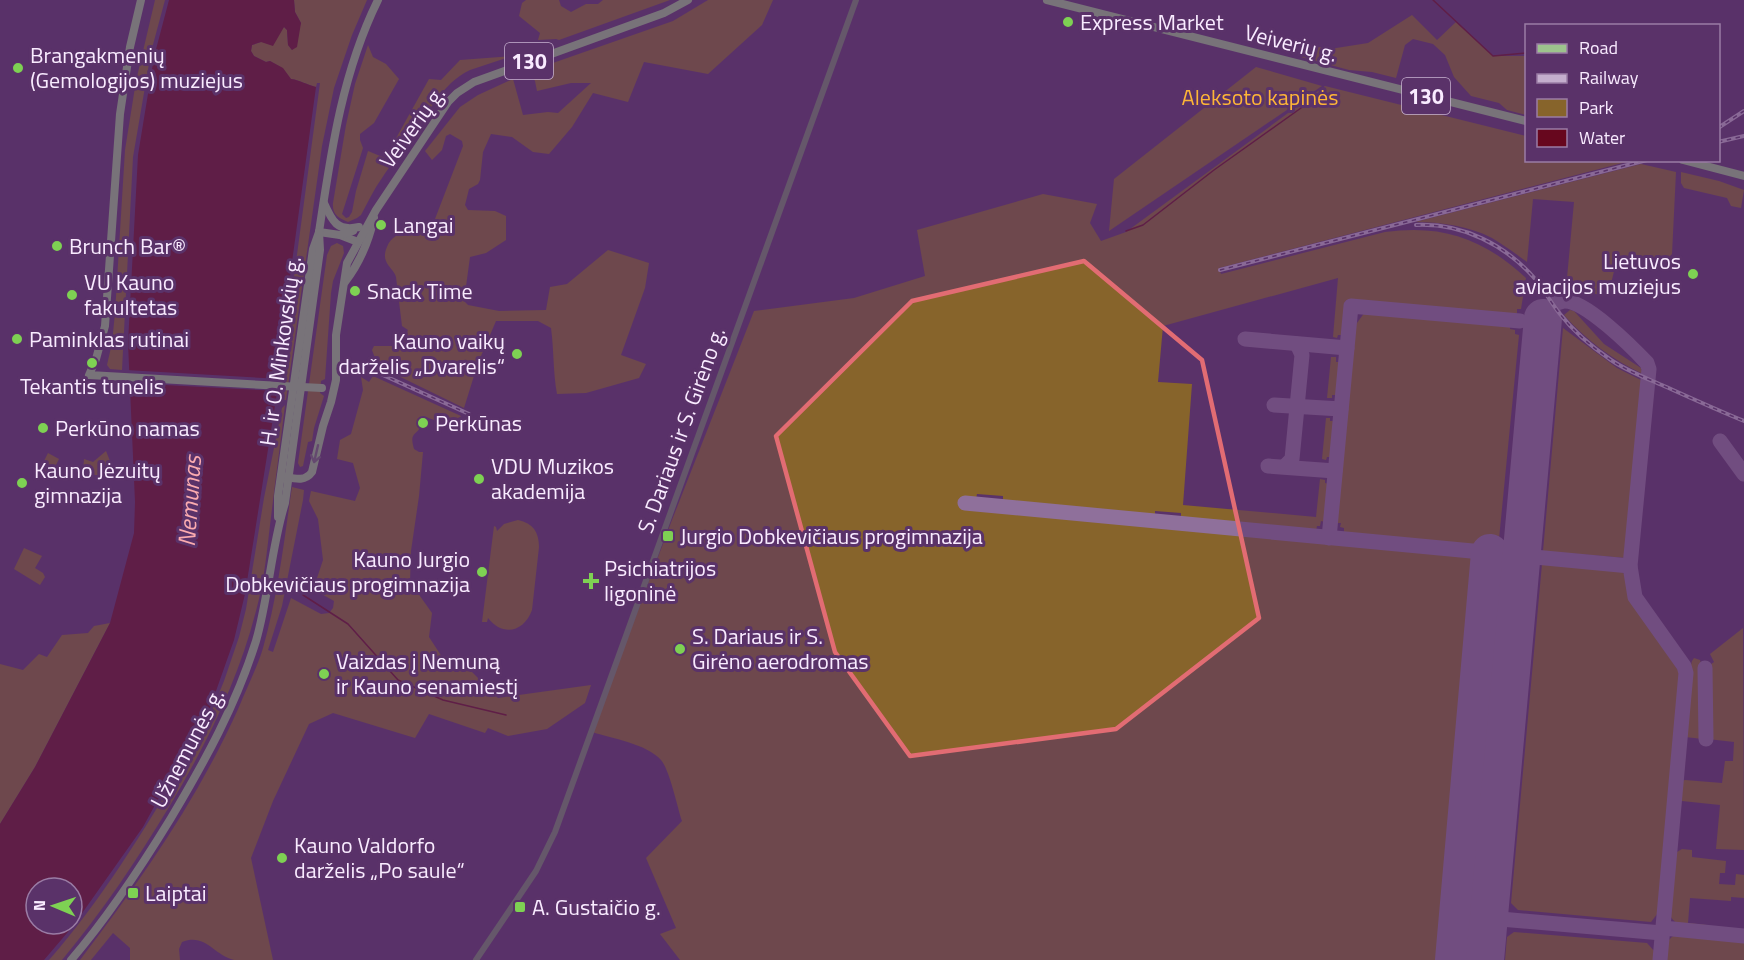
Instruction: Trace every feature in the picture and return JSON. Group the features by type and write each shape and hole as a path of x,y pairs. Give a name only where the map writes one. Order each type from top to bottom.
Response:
{"main road":[{"path":"141,0 130,47 120,114 105,326 89,375 334,388"},
{"name":"H. ir O. Minkovskių g.","path":"285,477 291,460 320,250 319,232 323,201 338,117 361,38 378,0"},
{"name":"Veiverių g.","path":"304,479 308,478 312,472 336,380 336,335 347,263 376,210 438,114 465,87 496,73 664,13 688,0"},
{"name":"Veiverių g.","path":"1047,0 1525,120"},
{"path":"1691,162 1744,176"},
{"path":"323,201 335,223 345,228 359,226"},
{"path":"340,235 359,226 376,210"},
{"name":"Veiverių g.","path":"345,282 371,230 376,210"},
{"path":"319,232 340,235 358,242 371,230"},
{"name":"H. ir O. Minkovskių g.","path":"285,477 313,249 319,232"},
{"path":"291,460 295,472 304,479"},
{"path":"285,477 304,479"},
{"name":"Užnemunės g.","path":"71,960 131,881 155,845 222,729 256,640 285,503 285,477"}],"street":[{"name":"S. Dariaus ir S. Girėno g.","path":"476,960 536,871 555,832 856,0"}],"highlighted area":[{"path":"1084,261 1202,360 1259,618 1116,729 910,756 835,652 776,436 912,301"}],"green space":[{"path":"155,0 165,0 151,52 133,157 122,370 110,369 107,365 115,313 125,150 136,81"},
{"path":"294,0 367,0 334,88 322,146 286,400 282,400 286,344 292,294 294,293 292,292 320,83 317,83 316,87 291,79 282,68 254,56 251,51 252,45 284,27 287,30 288,45 292,50 301,23 295,12"},
{"path":"526,0 559,0 561,6 571,12 586,4 598,4 603,0 670,0 559,40 538,40 540,33 519,16 522,3"},
{"path":"708,0 773,0 762,25 708,74 644,62 628,102 593,93 572,127 549,154 533,152 512,137 491,134 483,152 480,180 478,184 469,189 465,205 468,210 495,211 506,216 506,240 486,253 470,257 464,301 468,305 499,311 546,310 550,287 567,284 608,250 649,263 645,288 621,355 646,364 639,378 586,393 557,394 551,328 538,321 496,321 478,363 464,408 378,366 372,350 374,346 401,346 408,330 402,326 396,277 385,259 386,250 396,236 431,223 435,219 463,146 462,141 450,134 446,136 442,150 432,160 425,151 460,107 478,95 513,79 523,115 558,113 591,83 571,83 537,91 530,71 673,21"},
{"path":"1412,15 1437,40 1456,22 1493,56 1525,56 1525,115 1507,110 1499,103 1471,96 1454,77 1445,55 1433,44 1413,39 1405,45 1396,78 1372,72 1349,70 1301,57 1299,48 1301,44 1330,49 1368,43"},
{"path":"531,44 536,48 512,56"},
{"path":"368,45 373,57 386,64 399,79 374,123 360,134 363,148 342,214 346,218 352,212 368,151 385,158 429,79 441,80 460,60 512,56 470,70 451,83 385,173 361,215 348,222 336,215 333,203 346,125 355,84"},
{"name":"Aleksoto kapinės","path":"1256,67 1322,86 1109,231 1114,179"},
{"path":"1325,86 1525,136 1525,162 1626,162 1219,268 1221,274 1385,232 1426,230 1462,237 1478,244 1510,264 1526,278 1521,309 1517,309 1517,313 1512,313 1511,316 1346,300 1342,335 1338,335 1337,338 1333,337 1338,278 1163,326 1158,382 1192,384 1183,505 1316,517 1320,479 1329,484 1325,522 1321,521 1316,531 1181,518 1181,513 1155,511 1155,516 1003,501 1003,496 977,494 976,499 964,498 963,507 1479,557 1442,960 680,960 660,934 676,928 646,858 682,821 667,772 655,754 628,742 592,732 754,311 854,298 925,276 917,230 1043,194 1097,204 1090,223 1101,241 1126,232"},
{"path":"1641,164 1676,172 1672,254 1662,264 1616,263 1608,296 1566,289 1574,202 1533,199 1527,262 1492,238 1474,230 1445,224 1415,222"},
{"path":"1681,172 1744,190 1741,208 1731,206 1727,198 1684,188 1681,183"},
{"path":"337,243 343,246 344,253 333,281 331,293 325,379 321,381 320,393 324,396 312,441 308,442 303,466 300,467 298,463 327,255 331,246"},
{"path":"1570,310 1574,311 1604,344 1641,368 1643,374 1611,356 1581,333 1564,315"},
{"path":"1365,312 1510,326 1510,329 1515,330 1515,334 1519,335 1499,539 1496,539 1495,544 1491,543 1490,547 1344,533 1344,528 1340,527 1341,523 1336,523 1354,327"},
{"path":"1563,328 1617,368 1643,381 1626,558 1543,551"},
{"path":"1331,357 1336,357 1336,362 1340,362 1337,395 1327,398"},
{"path":"373,376 461,416 457,422 434,420 423,416 421,426 412,440 414,449 423,452 411,551 410,582 432,613 429,637 444,660 470,670 498,698 591,685 585,703 547,729 508,736 488,728 485,733 429,714 415,738 333,713 309,724 273,801 251,858 273,960 234,960 220,954 203,942 190,940 182,942 179,949 180,960 130,960 130,948 113,933 91,960 80,960 125,900 167,838 205,774 239,707 258,663 273,608 292,487 304,490 303,500 282,606 268,650 273,652 291,598 321,614 329,613 333,608 334,601 315,589 323,560 318,519 309,501 311,491 355,501 360,488 353,463 337,459 340,440 351,434 363,390 361,377 369,382"},
{"path":"285,405 261,588 252,627 233,681 184,782 119,885 84,932 84,916 111,879 202,735 224,681 246,609 264,498 282,408"},
{"path":"1326,418 1334,421 1331,457 1327,457 1326,460 1322,459"},
{"path":"106,451 110,461 109,476 100,477 83,470 84,459 93,462"},
{"path":"48,453 59,459 49,479 38,473"},
{"path":"518,520 528,523 534,529 539,547 532,610 519,627 506,630 488,618 487,622 482,622 494,526 497,531 504,524"},
{"path":"24,548 42,556 35,568 45,577 40,585 14,569"},
{"path":"1542,564 1622,572 1626,576 1628,590 1634,604 1680,673 1658,913 1651,922 1518,910 1511,903"},
{"path":"110,623 35,767 0,824 0,664 23,670 39,654 47,657 62,635 88,633 94,626"},
{"path":"1743,628 1744,850 1716,849 1720,805 1682,801 1679,797 1682,781 1685,780 1722,783 1725,761 1733,761 1734,742 1708,739 1707,667 1714,662 1710,654"},
{"path":"1694,658 1700,660 1702,668 1703,739 1685,737 1691,665"},
{"path":"1682,849 1692,850 1692,857 1726,861 1725,873 1720,873 1719,884 1735,885 1736,874 1744,875 1744,898 1731,897 1731,901 1690,898 1688,923 1707,925 1707,927 1679,924 1669,912 1674,857"},
{"path":"1514,932 1647,943 1655,952 1654,960 1505,960 1507,937"},
{"path":"1675,935 1744,941 1744,960 1665,960 1668,942"},
{"path":"69,936 81,936 62,960 49,960"}],"water":[{"name":"Nemunas","path":"169,0 294,0 295,12 301,23 297,47 292,50 288,45 287,30 284,27 273,46 261,42 252,45 251,51 254,56 283,68 291,79 316,87 279,357 277,393 245,594 234,640 210,708 198,733 143,827 84,910 84,876 24,876 24,936 64,936 44,960 0,960 0,824 35,767 110,623 134,533 135,502 128,343 138,155 154,57"}],"pier":[{"path":"126,370 281,379 280,391 126,383"}],"waterway":[{"path":"1433,0 1493,56 1525,53"},
{"path":"1126,231 1143,225 1214,170 1315,98"},
{"path":"303,595 348,624 398,680 443,700 506,715"}],"taxiway":[{"path":"1543,318 1549,309 1564,301 1584,308 1631,346 1647,363 1649,369 1630,566 1635,597 1684,666 1686,673 1660,960"},
{"path":"1329,538 1351,306 1520,321"},
{"path":"1245,339 1347,348"},
{"path":"1285,466 1292,459 1302,355 1297,344"},
{"path":"1274,405 1341,409"},
{"path":"1720,441 1744,474"},
{"path":"1268,466 1335,471"},
{"path":"965,503 1630,566"},
{"path":"1705,668 1706,739"},
{"path":"1489,918 1662,933"},
{"path":"1663,928 1744,936"}],"runway":[{"path":"1485,960 1543,318"},
{"path":"1454,960 1490,553"}],"railway":[{"path":"1720,127 1744,111"},
{"path":"1720,142 1744,136"},
{"path":"1220,270 1639,162"},
{"path":"1416,225 1433,225 1467,232 1497,247 1511,256 1536,280 1571,327 1604,355 1637,374 1744,421"},
{"path":"374,371 469,414"}],"place":[{"name":"Express Market","path":"1068,22"},
{"name":"Brangakmenių (Gemologijos) muziejus","path":"18,68"},
{"name":"Langai","path":"381,225"},
{"name":"Brunch Bar®","path":"57,246"},
{"name":"Lietuvos aviacijos muziejus","path":"1693,274"},
{"name":"Snack Time","path":"355,291"},
{"name":"VU Kauno fakultetas","path":"72,295"},
{"name":"Paminklas rutinai","path":"17,339"},
{"name":"Kauno vaikų darželis „Dvarelis“","path":"517,354"},
{"name":"Tekantis tunelis","path":"92,363"},
{"name":"Perkūnas","path":"423,423"},
{"name":"Perkūno namas","path":"43,428"},
{"name":"VDU Muzikos akademija","path":"479,479"},
{"name":"Kauno Jėzuitų gimnazija","path":"22,483"},
{"name":"Jurgio Dobkevičiaus progimnazija","path":"668,536"},
{"name":"Kauno Jurgio Dobkevičiaus progimnazija","path":"482,572"},
{"name":"Psichiatrijos ligoninė","path":"591,581"},
{"name":"S. Dariaus ir S. Girėno aerodromas","path":"680,649"},
{"name":"Vaizdas į Nemuną ir Kauno senamiestį","path":"324,674"},
{"name":"Kauno Valdorfo darželis „Po saule“","path":"282,858"},
{"name":"Laiptai","path":"133,893"},
{"name":"A. Gustaičio g.","path":"520,907"}]}
